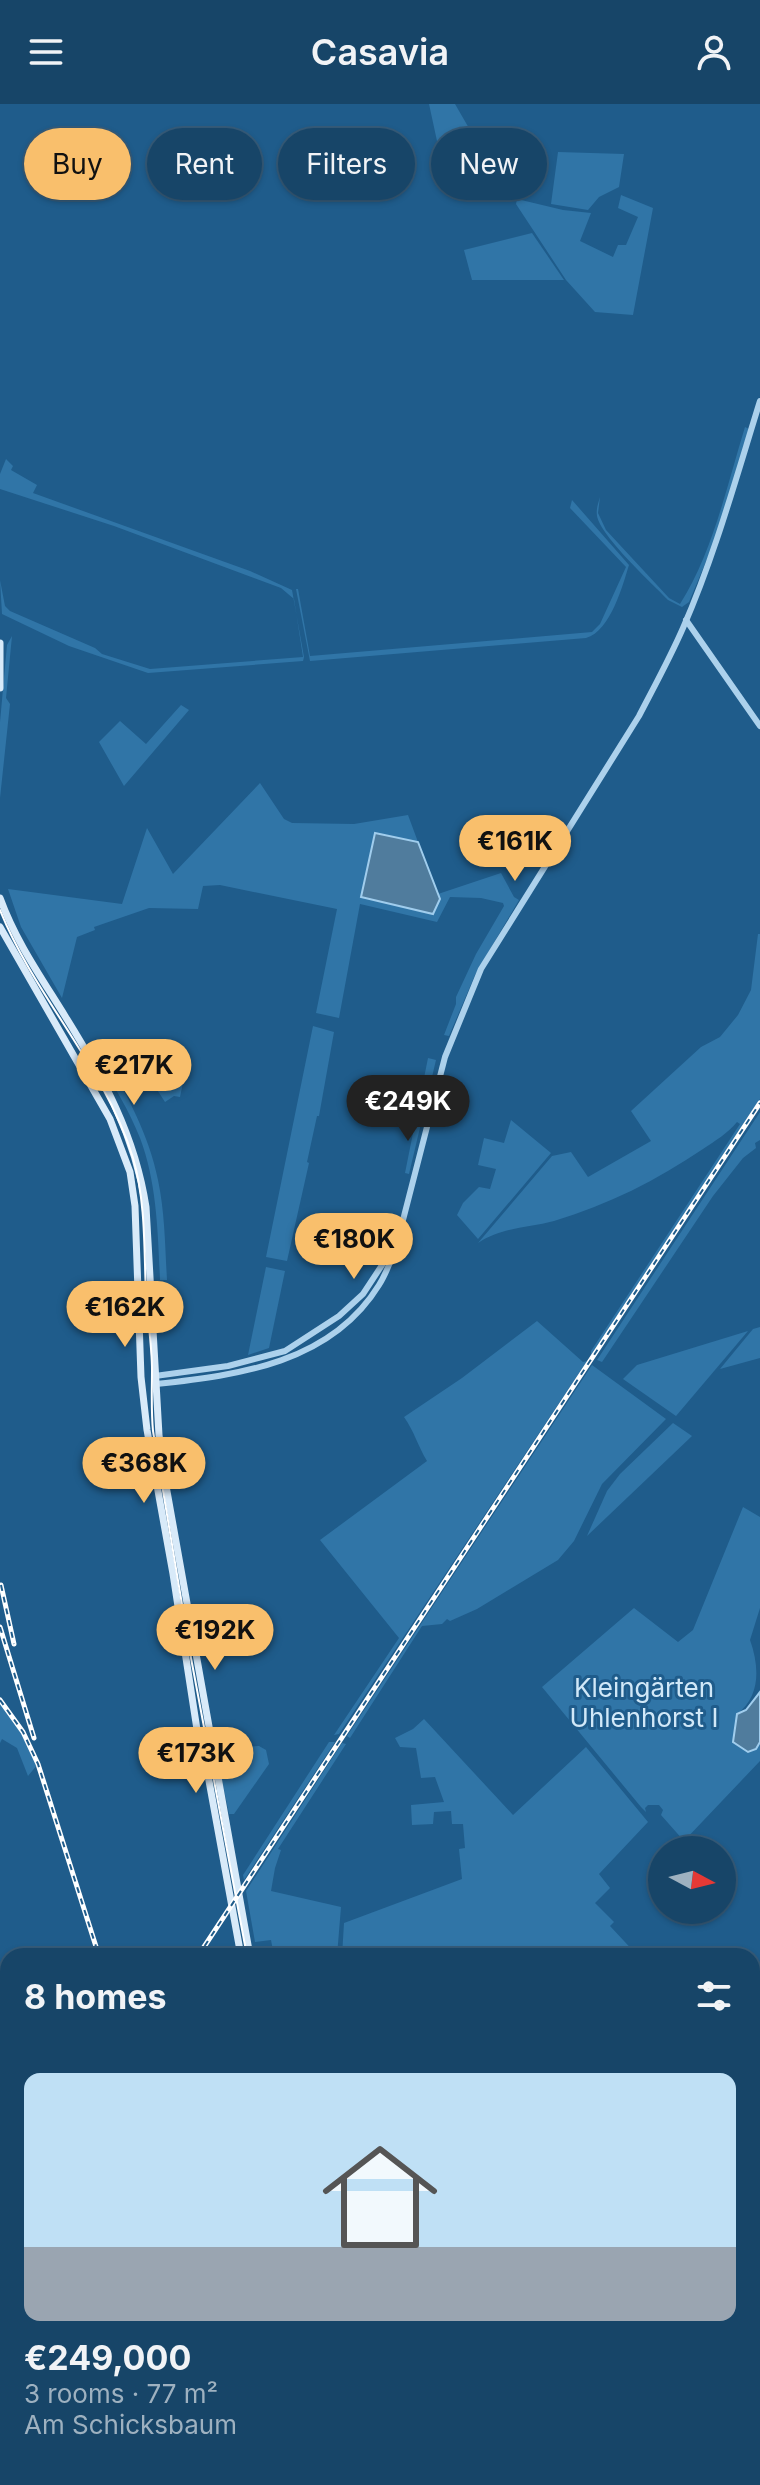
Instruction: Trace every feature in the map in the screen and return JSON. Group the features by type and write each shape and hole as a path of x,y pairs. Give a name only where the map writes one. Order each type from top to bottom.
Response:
{"main road":[{"path":"0,643 0,688"},
{"path":"0,898 17,939 111,1094 134,1149 146,1207 165,1480 249,1948"},
{"path":"0,927 110,1119 130,1172 135,1206 141,1377 147,1430 195,1721 240,1948"}],"street":[{"path":"156,1380 253,1371 302,1354 355,1315 379,1285 406,1223 442,1066 481,969 639,716 683,628 724,519 760,401"},
{"path":"686,620 760,726"},
{"path":"683,628 701,641"},
{"path":"156,1380 285,1351 339,1316 363,1294 380,1270 410,1200"}],"green space":[{"path":"429,104 455,104 469,128 434,128"},
{"path":"558,152 624,154 619,187 599,197 588,210 551,204"},
{"path":"621,195 653,208 633,315 595,312 566,280 516,204 517,200 521,200 591,213 580,241 613,257 618,245 626,245 638,217 618,208"},
{"path":"532,233 564,280 472,280 464,250"},
{"path":"745,427 749,429 715,540 689,602 682,607 668,600 608,536 597,516 600,497 598,513 606,530 669,598 680,604 702,563"},
{"path":"6,459 13,466 11,470 37,485 33,493 250,571 292,590 294,599 281,588 114,526 0,489 0,474"},
{"path":"572,500 629,565 615,606 595,634 586,638 310,661 296,589 310,656 592,632 600,624 626,567 570,508"},
{"path":"0,580 5,606 10,611 95,648 102,654 150,669 303,657 297,615 304,657 303,661 148,673 69,646 2,614"},
{"path":"12,636 6,698 10,704 0,798 0,722 7,645"},
{"path":"181,705 189,710 124,786 99,742 120,721 146,744"},
{"path":"260,783 284,819 292,823 354,824 408,815 418,842 375,833 362,898 440,899 438,894 501,873 514,897 519,900 475,975 449,1036 444,1035 456,997 503,903 481,898 450,897 437,922 360,904 339,1018 316,1013 337,909 220,885 203,886 198,909 149,908 94,927 95,930 77,937 62,998 21,927 8,889 122,904 147,828 173,874"},
{"path":"758,934 760,1099 591,1355 740,1124 737,1122 717,1140 632,1191 574,1215 496,1234 478,1243 552,1156 571,1152 588,1177 651,1141 631,1111 701,1047 720,1037 738,1015 751,990"},
{"path":"313,1026 334,1032 287,1261 266,1257"},
{"path":"104,1054 136,1115 154,1163 162,1205 167,1280 160,1280 156,1208 146,1155 131,1118 99,1060"},
{"path":"428,1058 436,1060 409,1174 405,1173"},
{"path":"188,1059 180,1097 174,1096 165,1102 152,1082"},
{"path":"760,1112 760,1140 755,1143 756,1148 743,1158 713,1196 602,1362 597,1360"},
{"path":"511,1120 551,1153 478,1239 457,1215 463,1203 479,1187 490,1189 496,1169 478,1165 484,1138 504,1143"},
{"path":"266,1267 285,1271 269,1348 248,1355"},
{"path":"537,1321 583,1362 587,1361 339,1734 334,1735 399,1638 320,1540 427,1461 404,1417"},
{"path":"760,1327 760,1358 720,1369 753,1329"},
{"path":"748,1331 676,1416 623,1379 637,1365"},
{"path":"592,1365 666,1419 602,1484 574,1541 558,1560 477,1609 450,1621 447,1619 442,1624 422,1626 350,1738 347,1736"},
{"path":"673,1423 692,1436 587,1536 607,1491 620,1474"},
{"name":"Kleingärten Uhlenhorst I","path":"743,1507 760,1517 760,1608 750,1640 756,1681 750,1699 737,1714 733,1742 748,1752 756,1749 760,1742 760,1761 689,1836 680,1836 661,1815 663,1810 659,1805 648,1805 646,1812 641,1807 542,1687 634,1608 678,1642 693,1630"},
{"path":"0,1702 17,1725 37,1765 28,1776 17,1748 2,1739 0,1743"},
{"path":"424,1719 513,1815 586,1747 648,1822 599,1874 610,1888 595,1903 614,1922 610,1926 631,1948 342,1948 344,1923 462,1879 459,1849 465,1848 463,1824 452,1824 451,1811 434,1812 433,1824 412,1825 411,1805 444,1802 435,1777 421,1778 416,1748 400,1747 395,1738"},
{"path":"329,1742 335,1742 244,1880 243,1875"},
{"path":"342,1743 346,1744 278,1849 281,1850 271,1891 341,1907 338,1948 272,1948 271,1940 255,1942 246,1891"},
{"path":"259,1746 266,1750 269,1764 234,1814 229,1814 217,1755 225,1748"}],"shaded area":[{"path":"375,833 418,842 440,899 433,914 361,897"},
{"path":"760,1692 760,1742 756,1749 748,1752 733,1742 737,1714 746,1710"}],"tram line":[{"path":"0,910 32,973 105,1093 133,1158 142,1209 153,1431 191,1658 245,1948"}],"railway":[{"path":"203,1948 760,1103"},
{"path":"1,1585 14,1644"},
{"path":"0,1627 34,1738"},
{"path":"0,1700 23,1732 38,1764 96,1948"}]}
